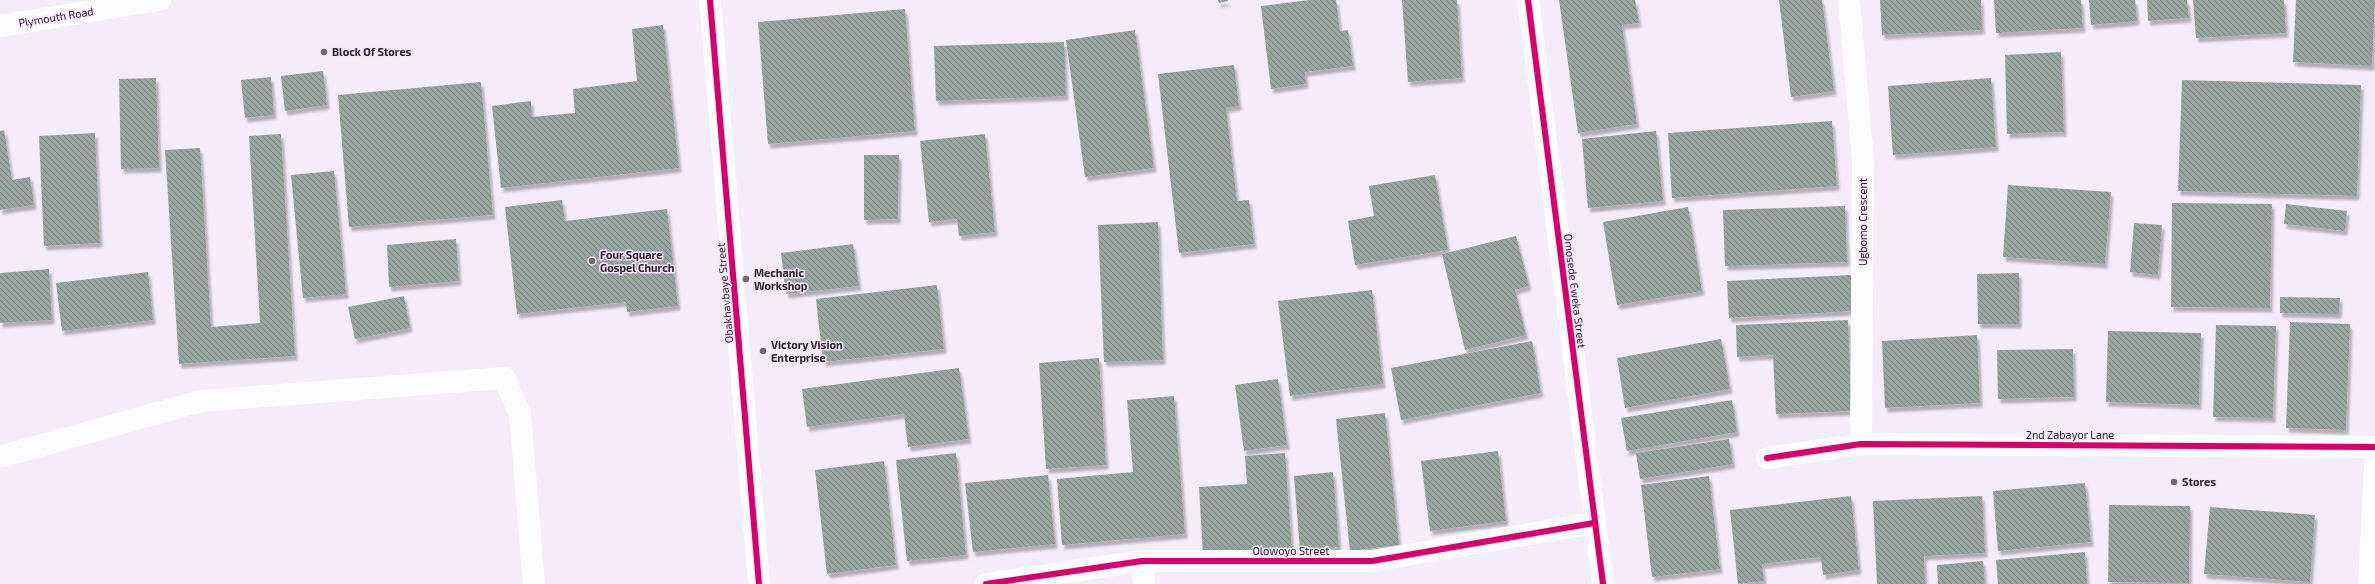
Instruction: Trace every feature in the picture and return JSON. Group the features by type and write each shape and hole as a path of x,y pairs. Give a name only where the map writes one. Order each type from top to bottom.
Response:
{"street":[{"name":"Plymouth Road","path":"0,26 160,0"},
{"name":"Obakhavbaye Street","path":"710,0 759,584"},
{"name":"Omosede Eweka Street","path":"1528,0 1603,584"},
{"name":"Ugbomo Crescent","path":"1849,0 1863,160 1861,444"},
{"path":"0,457 201,401 504,378 520,414 534,584"},
{"name":"2nd Zabayor Lane","path":"1767,458 1861,444 2375,447"},
{"path":"2369,584 2375,466"},
{"name":"Olowoyo Street","path":"986,584 1142,562 1372,561 1594,523"},
{"path":"1142,562 1144,584"}],"building":[{"path":"1218,0 1228,0 1228,1 1219,3"},
{"path":"1309,0 1336,0 1340,31 1348,30 1353,66 1305,72 1306,84 1271,89 1261,6"},
{"path":"1402,0 1457,0 1462,78 1408,82"},
{"path":"1559,0 1635,0 1639,23 1622,25 1637,124 1578,133"},
{"path":"1779,0 1822,0 1834,91 1791,97"},
{"path":"1880,0 1981,0 1982,30 1882,35"},
{"path":"1994,0 2081,0 2083,28 1996,33"},
{"path":"2089,0 2135,0 2137,21 2091,25"},
{"path":"2147,0 2187,0 2189,18 2148,21"},
{"path":"2193,0 2284,0 2286,33 2196,38"},
{"path":"2296,0 2375,0 2372,66 2293,62"},
{"path":"905,9 915,131 768,144 758,22"},
{"path":"663,25 679,168 501,188 492,106 531,101 532,117 575,113 573,89 637,81 632,29"},
{"path":"1135,30 1154,168 1085,177 1066,40"},
{"path":"1064,42 1066,96 936,101 934,46"},
{"path":"2061,52 2064,132 2007,134 2005,55"},
{"path":"1234,65 1239,106 1226,108 1237,201 1249,200 1254,244 1179,253 1158,74"},
{"path":"323,71 327,105 285,111 281,76"},
{"path":"271,77 274,115 245,118 241,80"},
{"path":"156,78 159,168 121,169 119,79"},
{"path":"1991,78 1996,147 1893,155 1888,86"},
{"path":"2182,80 2361,85 2357,196 2178,191"},
{"path":"481,82 493,215 349,227 338,95"},
{"path":"1832,121 1837,186 1672,198 1668,133"},
{"path":"4,130 12,180 30,177 34,205 0,210 0,131"},
{"path":"1656,131 1663,201 1588,208 1582,139"},
{"path":"95,133 100,243 44,246 39,136"},
{"path":"281,134 295,356 179,364 165,150 200,148 211,327 260,323 249,136"},
{"path":"985,134 995,232 959,236 957,219 929,222 920,141"},
{"path":"864,155 899,155 898,219 864,220"},
{"path":"334,171 346,294 303,298 291,175"},
{"path":"1435,175 1448,250 1355,265 1348,221 1374,216 1369,186"},
{"path":"2008,185 2111,192 2105,264 2003,257"},
{"name":"Four Square Gospel Church","path":"562,200 565,221 667,209 678,306 627,312 626,302 517,314 505,207"},
{"path":"2172,203 2272,204 2270,308 2171,307"},
{"path":"2286,204 2347,211 2345,231 2284,224"},
{"path":"1845,206 1847,262 1725,266 1723,210"},
{"path":"1688,207 1702,291 1617,305 1603,222"},
{"path":"1158,222 1163,360 1104,362 1098,225"},
{"path":"2134,223 2162,225 2158,275 2130,272"},
{"path":"1516,236 1529,286 1515,290 1526,335 1465,350 1442,254"},
{"path":"456,239 459,281 389,287 387,245"},
{"path":"853,244 859,286 786,294 781,253"},
{"path":"49,269 52,320 0,323 0,273"},
{"path":"148,272 153,320 62,331 56,283"},
{"path":"2019,273 2019,324 1978,324 1977,274"},
{"path":"1851,275 1853,311 1729,318 1727,281"},
{"path":"937,285 944,349 823,362 816,299"},
{"path":"1372,290 1383,384 1290,396 1278,301"},
{"path":"404,296 410,328 355,339 348,307"},
{"path":"2280,297 2340,298 2339,314 2280,313"},
{"path":"1848,320 1852,411 1776,414 1773,355 1737,357 1736,325"},
{"path":"2290,322 2350,324 2346,430 2286,428"},
{"path":"2216,325 2276,326 2273,418 2213,417"},
{"path":"2108,331 2201,333 2199,405 2106,402"},
{"path":"1977,335 1980,403 1885,408 1882,341"},
{"path":"1721,339 1730,389 1625,408 1617,358"},
{"path":"1532,341 1541,393 1401,420 1391,368"},
{"path":"2073,349 2074,397 1998,399 1997,350"},
{"path":"1099,358 1106,465 1046,469 1039,363"},
{"path":"959,368 969,439 908,447 904,414 807,427 802,389"},
{"path":"1278,379 1287,445 1244,451 1235,385"},
{"path":"1174,396 1185,534 1062,545 1057,479 1133,472 1127,400"},
{"path":"1732,400 1737,432 1627,451 1621,418"},
{"path":"1385,413 1399,545 1350,551 1336,419"},
{"path":"1729,439 1733,464 1640,479 1636,453"},
{"path":"1498,451 1506,521 1430,531 1421,461"},
{"path":"956,453 966,555 907,561 896,460"},
{"path":"1285,453 1292,550 1203,556 1199,487 1247,484 1245,456"},
{"path":"884,461 896,565 827,574 815,470"},
{"path":"1333,472 1339,547 1300,550 1294,476"},
{"path":"1048,475 1055,544 973,552 965,483"},
{"path":"1709,476 1720,569 1652,577 1641,485"},
{"path":"2085,483 2091,542 1998,551 1993,491"},
{"path":"1851,496 1859,570 1823,575 1821,557 1762,564 1764,581 1738,584 1730,510"},
{"path":"1982,496 1985,553 1924,556 1925,584 1877,584 1873,501"},
{"path":"2109,505 2190,506 2189,583 2108,582"},
{"path":"2210,507 2315,515 2310,582 2204,574"},
{"path":"2085,552 2087,584 1998,584 1996,560"},
{"path":"1983,561 1985,584 1938,584 1937,565"}],"cycle path":[{"path":"710,0 759,584"},
{"path":"1528,0 1603,584"},
{"path":"1767,458 1861,444 2375,447"},
{"path":"986,584 1142,561 1372,561 1594,523"}],"place":[{"name":"Block Of Stores","path":"324,52"},
{"name":"Four Square Gospel Church","path":"592,261"},
{"name":"Mechanic Workshop","path":"746,279"},
{"name":"Victory Vision Enterprise","path":"763,351"},
{"name":"Stores","path":"2174,482"}]}
